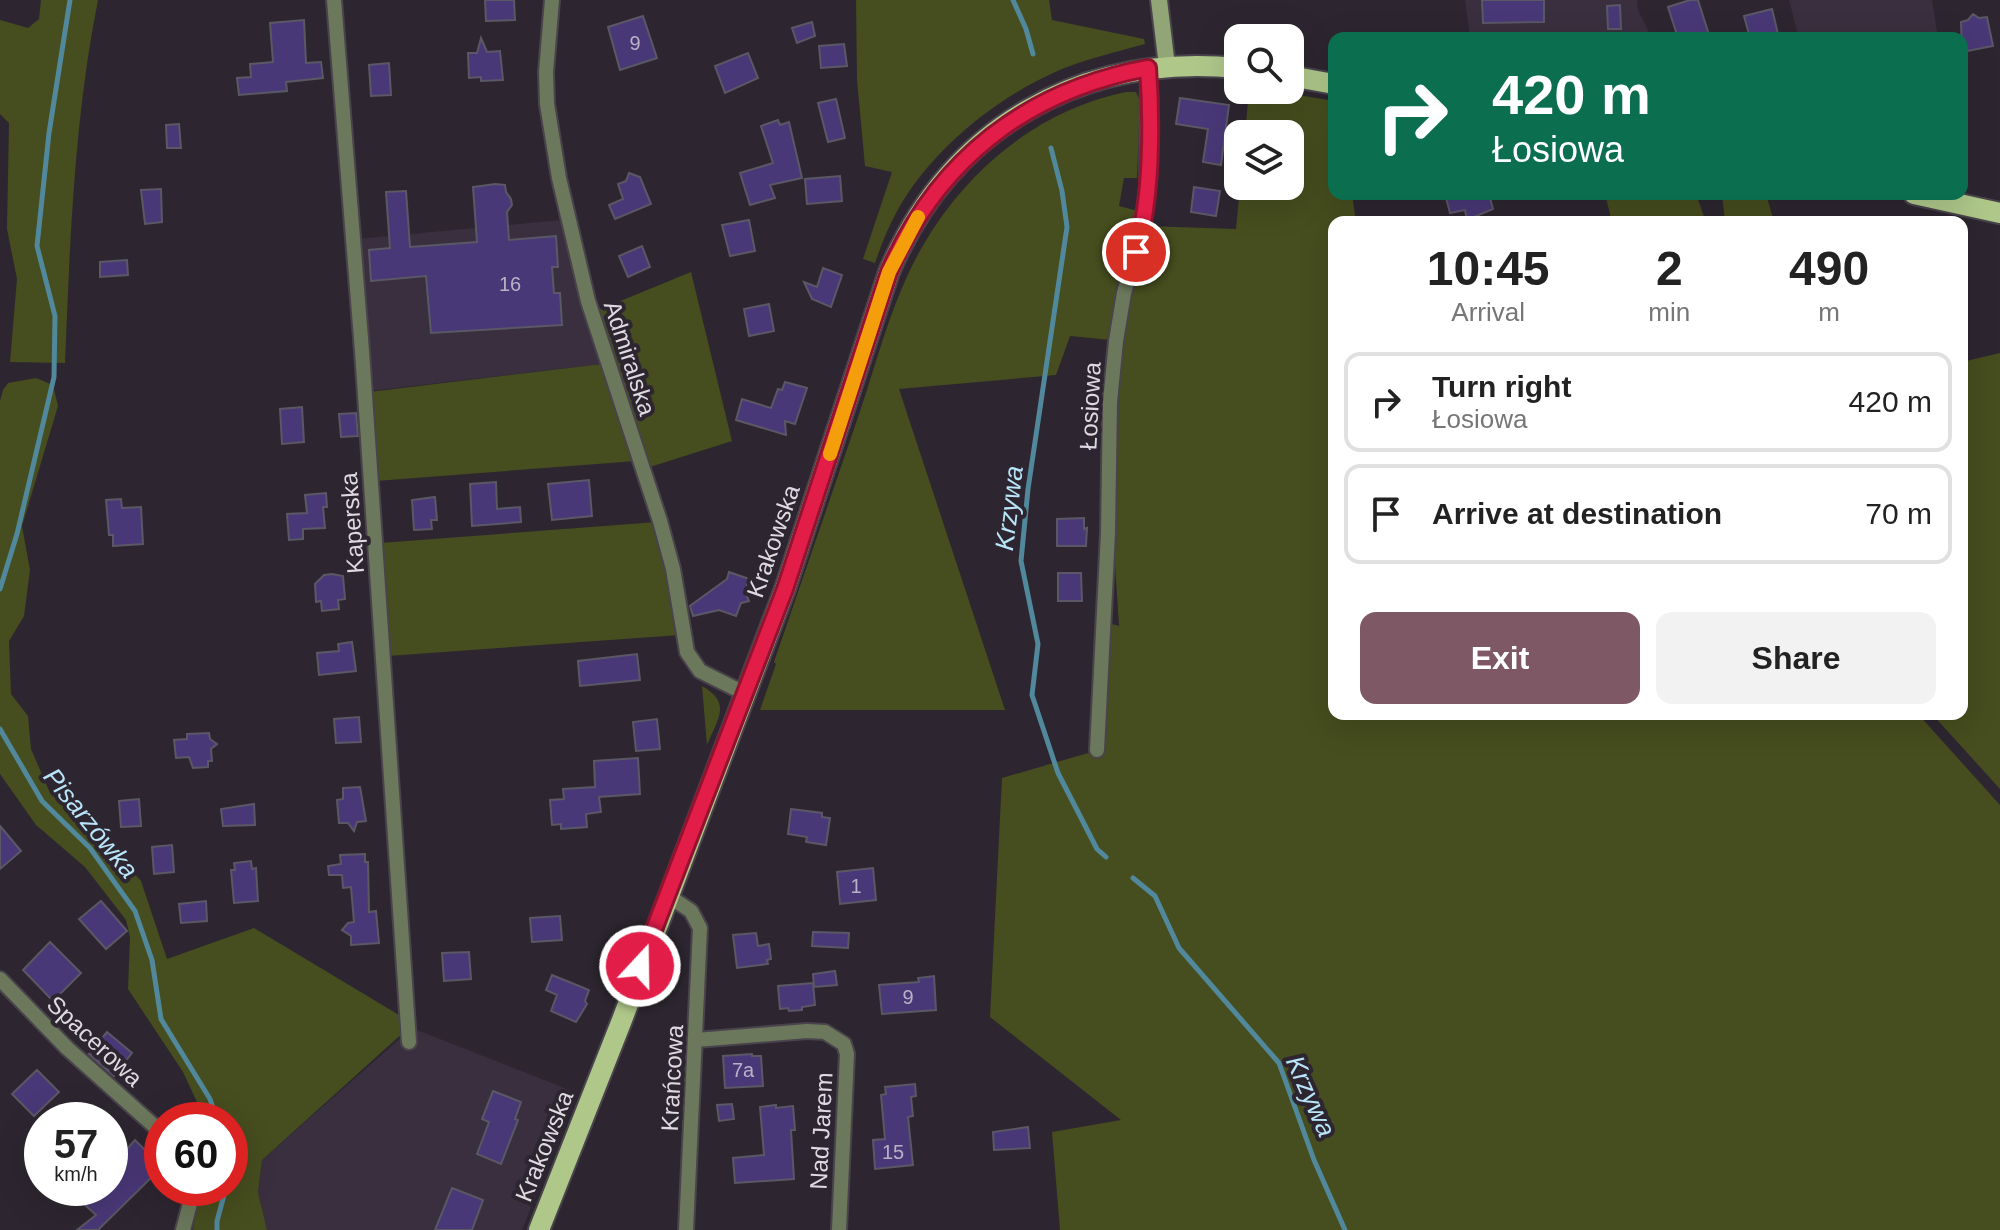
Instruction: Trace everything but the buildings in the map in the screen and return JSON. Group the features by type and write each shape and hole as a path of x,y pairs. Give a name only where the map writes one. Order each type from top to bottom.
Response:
{"main road":[{"name":"Krakowska","path":"539,1230 746,694 789,576 889,272 909,231 927,203 973,150 1021,114 1072,88 1104,77 1158,67 1224,68"},
{"path":"1304,79 1328,83"},
{"path":"1941,200 2000,213"}],"street":[{"name":"Kaperska","path":"334,0 362,351 409,1042"},
{"name":"Admiralska","path":"552,0 546,72 552,141 588,301 660,521 675,581 687,652 700,671 746,694"},
{"path":"1158,67 1159,0"},
{"name":"Łosiowa","path":"1097,750 1108,533 1110,402 1124,293 1142,231 1158,67"},
{"name":"Krańcowa","path":"667,895 691,911 700,928 686,1230"},
{"name":"Spacerowa","path":"0,979 67,1048 144,1117"},
{"name":"Nad Jarem","path":"696,1040 807,1031 825,1032 844,1044 847,1054 839,1230"},
{"path":"183,1230 189,1206"}],"shaded area":[{"path":"1465,0 1637,0 1638,10 1649,32 1469,32"},
{"path":"1789,0 1932,0 1937,32 1797,32"},
{"path":"561,220 586,319 602,364 369,391 357,239"},
{"path":"412,1028 577,1093 522,1230 267,1230 258,1192 262,1160"}],"green space":[{"path":"41,0 98,0 78,135 65,363 10,362 17,279 7,229 9,123 0,114 0,20 28,28 39,19"},
{"path":"856,0 1049,0 1052,20 1144,39 1145,44 1062,69 1027,86 981,117 938,155 904,199 875,263 863,259 892,172 865,166 857,80"},
{"path":"1126,92 1136,92 1140,101 1137,178 1124,178 1119,206 1138,211 1138,231 1111,340 1070,336 1056,375 899,389 1005,710 760,710 889,322 919,253 963,189 1020,138 1053,118"},
{"path":"1304,96 1328,100 1328,200 1353,200 1355,216 1328,216 1328,720 1923,720 2000,805 2000,1230 1060,1230 1052,1132 1121,1120 990,1017 1002,778 1102,749 1109,623 1119,626 1113,532 1114,401 1127,293 1147,226 1236,229 1239,200 1304,200 1304,120 1246,120 1248,104 1304,104"},
{"path":"1606,200 1698,200 1704,216 1610,216"},
{"path":"1723,200 1768,200 1772,216 1724,216"},
{"path":"691,272 732,441 650,467 596,311"},
{"path":"2000,353 2000,789 1937,720 1968,720 1968,361"},
{"path":"602,364 636,461 376,481 369,392"},
{"path":"36,378 53,385 58,406 22,526 30,570 24,616 9,641 11,694 28,716 31,749 50,793 103,838 141,881 167,959 254,928 404,1018 405,1031 262,1160 258,1192 267,1230 193,1230 197,1206 248,1206 248,1102 197,1102 183,1072 128,989 130,937 126,920 85,867 36,825 0,774 0,401 8,383"},
{"path":"657,522 680,635 388,656 380,543"},
{"path":"702,686 711,692 720,705 718,719 707,745"}],"waterway":[{"path":"0,589 17,534 54,377 55,316 37,246 49,133 70,0"},
{"name":"Krzywa","path":"1013,0 1033,54"},
{"name":"Krzywa","path":"1051,148 1067,227 1028,489 1021,561 1038,644 1032,695 1058,773 1097,849 1106,857"},
{"name":"Pisarzówka","path":"0,729 42,801 90,848 135,911 152,960 161,1019 211,1102"},
{"name":"Krzywa","path":"1133,878 1155,896 1179,948 1279,1063 1314,1160 1345,1230"},
{"name":"Pisarzówka","path":"217,1230 221,1206"}],"slow traffic":[{"path":"830,454 889,272 918,217"}],"route":[{"path":"640,966 785,589 889,272 927,203 973,150 1021,114 1072,88 1104,77 1148,68 1147,187 1142,231 1136,252"}]}
